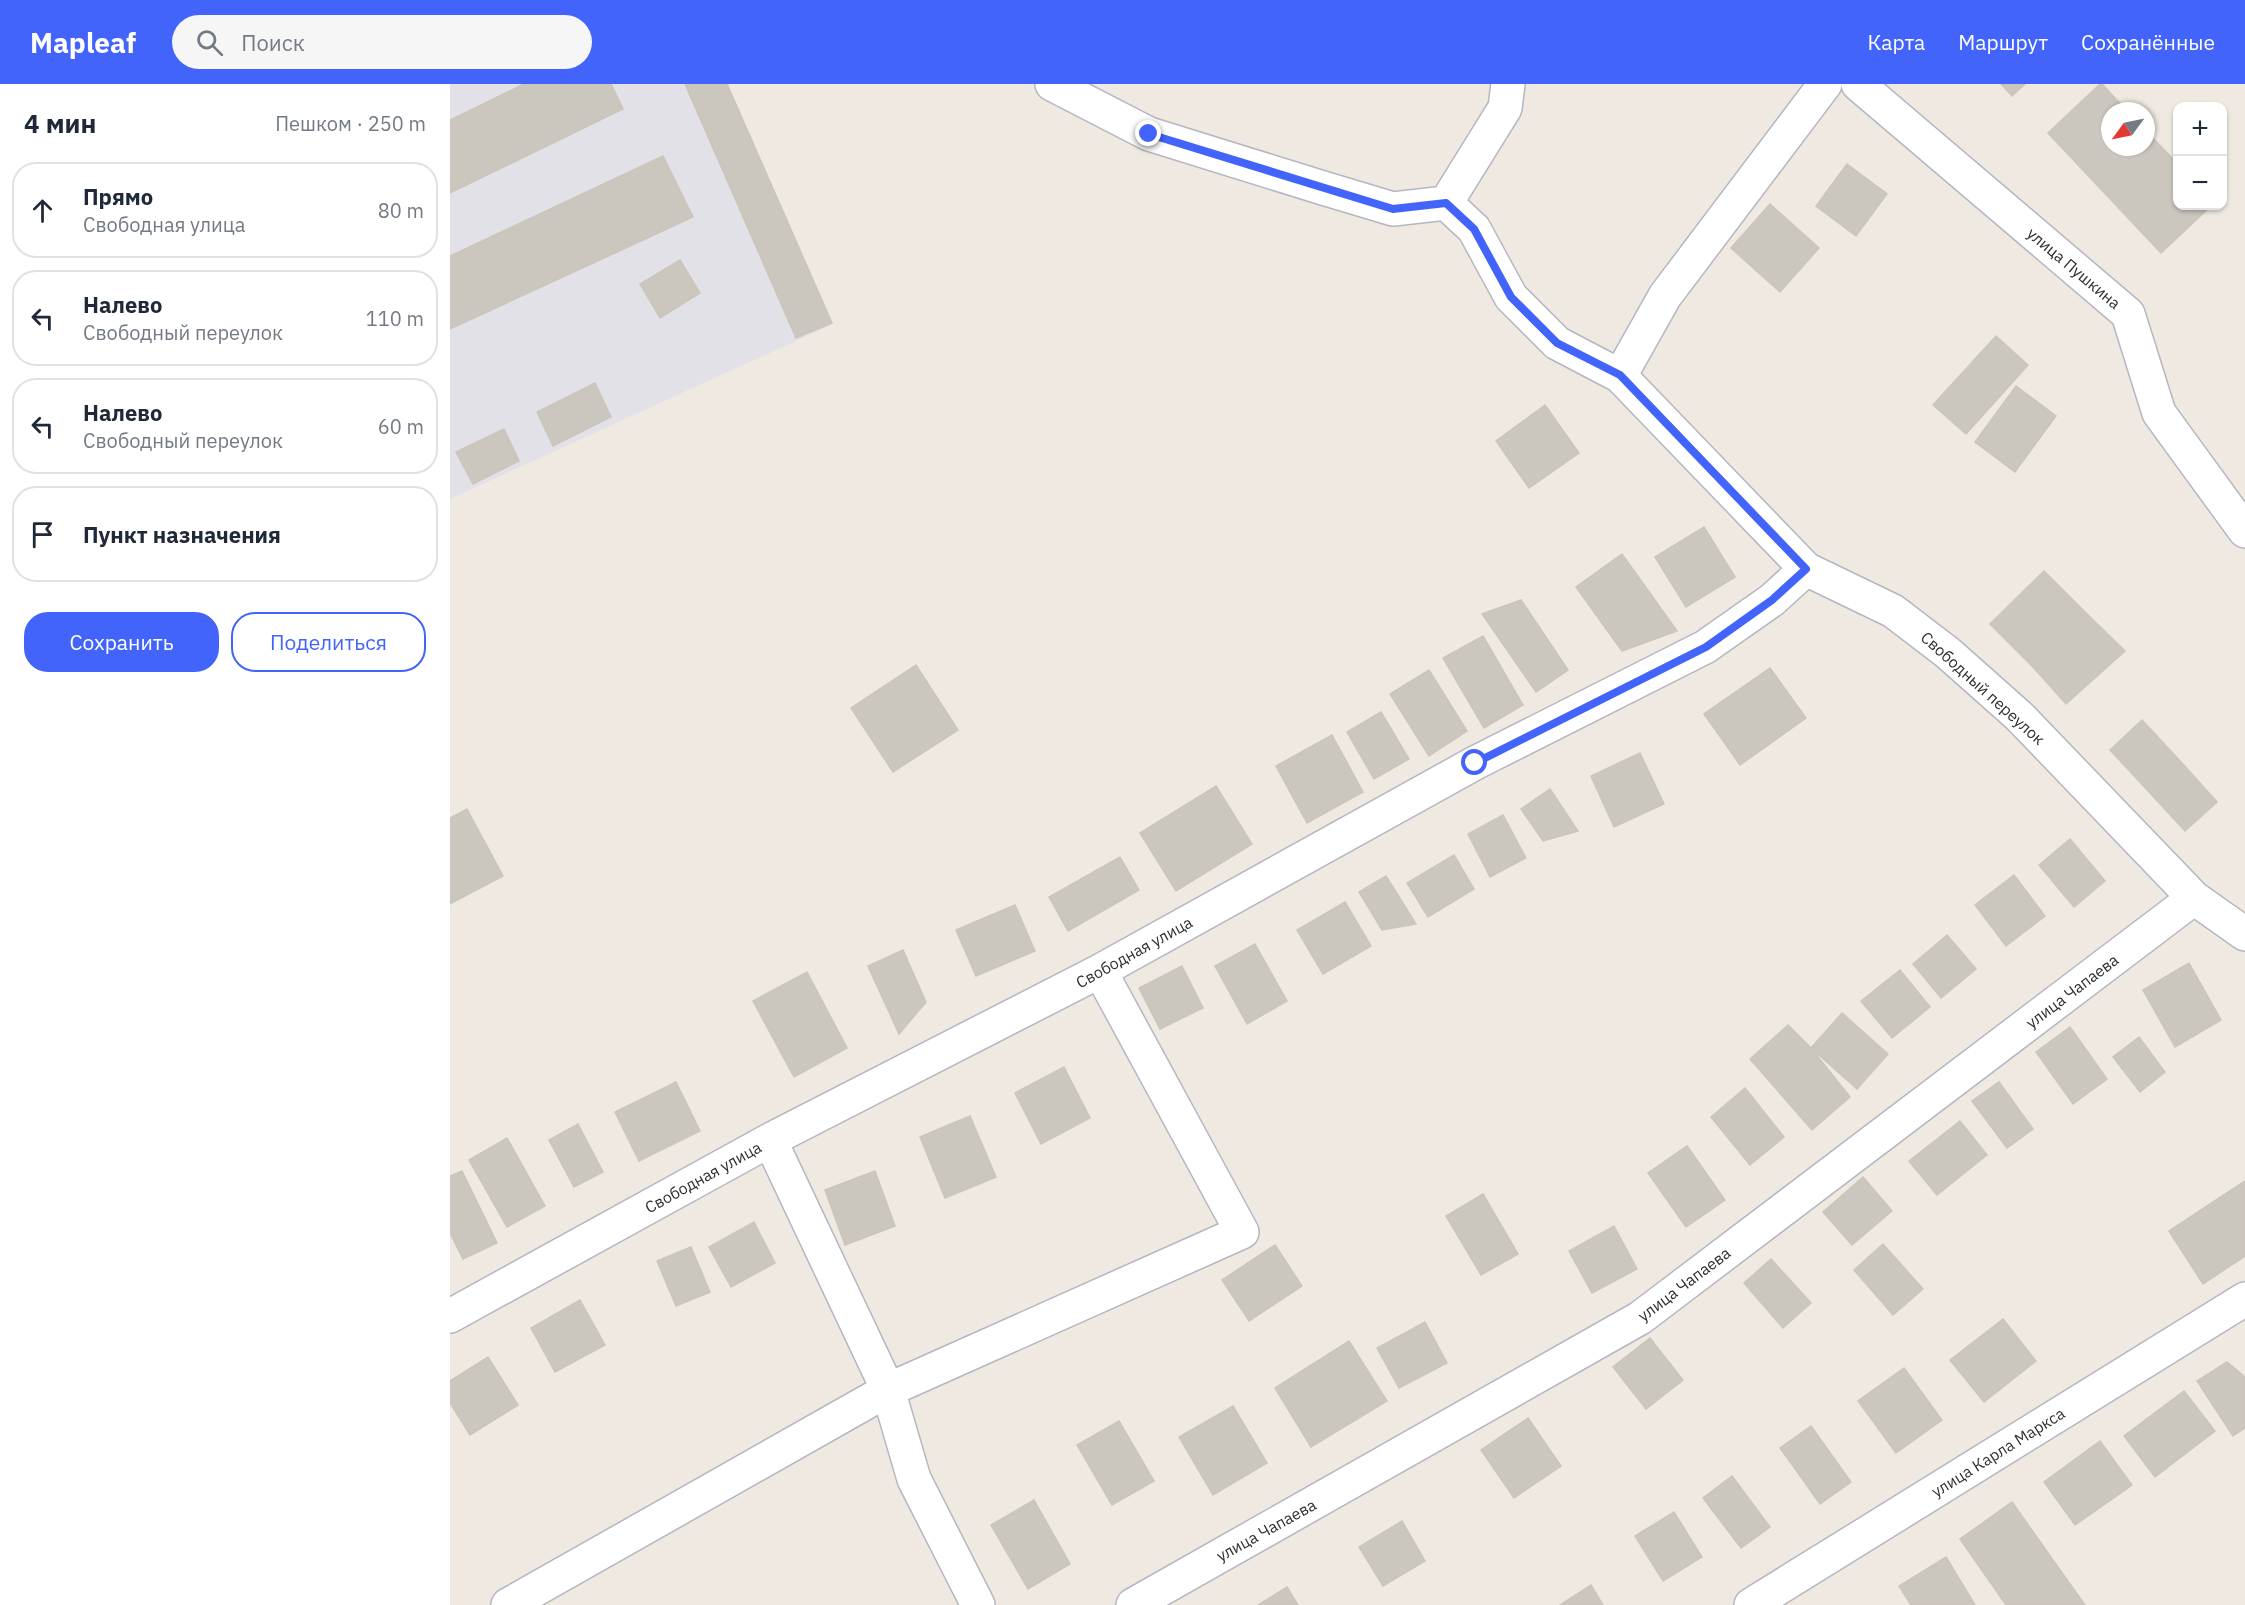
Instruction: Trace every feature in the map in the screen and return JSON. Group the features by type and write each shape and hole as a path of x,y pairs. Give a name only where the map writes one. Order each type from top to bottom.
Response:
{"street":[{"path":"1052,84 1149,134 1393,209 1446,203 1505,108 1508,84"},
{"path":"1620,375 1665,296 1825,84"},
{"name":"улица Пушкина","path":"1857,84 2128,314 2160,413 2245,531"},
{"name":"Свободный переулок","path":"1446,203 1474,229 1511,297 1557,343 1620,375 1806,569 1893,611 1948,653 2020,717 2194,898 2245,934"},
{"name":"Свободная улица","path":"450,1316 770,1140 1100,971 1475,763 1706,647 1772,600 1806,569"},
{"name":"улица Чапаева","path":"1132,1605 1640,1318 2194,898"},
{"path":"508,1605 888,1390 1242,1232 1100,971"},
{"path":"770,1140 888,1390 914,1479 978,1605"},
{"name":"улица Карла Маркса","path":"1751,1605 2245,1299"}],"shaded area":[{"path":"450,84 727,84 833,324 450,499"}],"building":[{"path":"524,84 611,84 623,109 450,193 450,120"},
{"path":"685,84 727,84 832,323 796,338"},
{"path":"2001,84 2025,84 2012,96"},
{"path":"2102,84 2119,102 2101,102 2101,156 2155,156 2155,140 2173,159 2173,210 2207,210 2161,253 2048,133"},
{"path":"663,156 693,217 450,329 450,256"},
{"path":"1847,164 1887,194 1856,236 1816,206"},
{"path":"1770,204 1819,248 1780,292 1731,248"},
{"path":"680,260 700,293 660,318 640,284"},
{"path":"1996,336 2028,365 1966,434 1933,405"},
{"path":"595,383 611,417 553,446 537,412"},
{"path":"2016,386 2056,416 2015,472 1975,442"},
{"path":"1545,405 1579,453 1529,488 1496,441"},
{"path":"504,429 519,461 473,484 456,452"},
{"path":"1704,527 1735,577 1686,607 1655,557"},
{"path":"1622,554 1677,631 1622,651 1576,587"},
{"path":"2044,571 2086,613 2032,666 1990,624"},
{"path":"1521,600 1568,670 1536,692 1482,614"},
{"path":"2086,613 2125,651 2066,704 2032,666"},
{"path":"1483,636 1523,705 1484,728 1443,658"},
{"path":"916,665 958,730 893,772 851,708"},
{"path":"1770,668 1806,718 1740,765 1704,714"},
{"path":"1429,670 1467,731 1429,756 1390,694"},
{"path":"1381,712 1409,759 1374,779 1347,732"},
{"path":"2142,720 2182,763 2150,793 2110,750"},
{"path":"1332,735 1363,792 1307,823 1276,766"},
{"path":"1640,753 1664,804 1614,827 1591,776"},
{"path":"2182,763 2217,802 2185,831 2150,793"},
{"path":"1216,786 1252,844 1176,891 1140,833"},
{"path":"1550,789 1578,831 1543,841 1521,809"},
{"path":"467,809 503,876 450,904 450,818"},
{"path":"1503,815 1526,858 1490,877 1468,834"},
{"path":"2070,839 2105,881 2074,907 2039,865"},
{"path":"1454,855 1474,889 1428,917 1407,883"},
{"path":"1120,857 1139,890 1068,931 1049,897"},
{"path":"2014,875 2045,916 2006,946 1975,905"},
{"path":"1386,876 1416,924 1382,930 1359,892"},
{"path":"1345,902 1371,946 1323,974 1297,930"},
{"path":"1015,905 1035,951 976,976 956,930"},
{"path":"1947,935 1976,969 1941,998 1913,964"},
{"path":"1255,944 1287,1001 1247,1024 1215,966"},
{"path":"903,950 926,1002 899,1034 868,966"},
{"path":"2189,963 2221,1020 2175,1047 2143,990"},
{"path":"1182,966 1203,1008 1160,1029 1139,988"},
{"path":"1900,970 1930,1007 1892,1038 1861,1001"},
{"path":"807,972 847,1048 794,1077 753,1001"},
{"path":"1842,1013 1888,1054 1857,1089 1811,1048"},
{"path":"1788,1025 1811,1048 1850,1097 1812,1130 1750,1059"},
{"path":"2070,1027 2107,1079 2073,1104 2036,1052"},
{"path":"2139,1037 2165,1072 2140,1092 2113,1057"},
{"path":"1064,1067 1090,1118 1041,1144 1015,1093"},
{"path":"676,1082 700,1131 639,1161 615,1112"},
{"path":"1999,1082 2033,1129 2007,1148 1972,1101"},
{"path":"1745,1088 1784,1137 1750,1165 1711,1117"},
{"path":"970,1116 996,1177 945,1198 920,1137"},
{"path":"1960,1121 1987,1155 1937,1195 1909,1161"},
{"path":"578,1124 603,1172 574,1187 549,1140"},
{"path":"507,1138 545,1206 507,1227 469,1160"},
{"path":"1687,1146 1725,1200 1686,1227 1648,1173"},
{"path":"462,1171 497,1243 463,1259 450,1233 450,1176"},
{"path":"875,1171 895,1226 845,1245 825,1190"},
{"path":"1863,1177 1892,1211 1852,1245 1823,1212"},
{"path":"2245,1181 2245,1256 2203,1284 2169,1231"},
{"path":"1483,1194 1518,1254 1481,1275 1446,1216"},
{"path":"754,1222 775,1263 731,1287 709,1247"},
{"path":"1614,1226 1637,1269 1592,1293 1569,1251"},
{"path":"1883,1244 1923,1289 1893,1315 1854,1270"},
{"path":"1275,1245 1302,1286 1249,1321 1222,1280"},
{"path":"691,1247 710,1292 676,1306 657,1261"},
{"path":"1771,1259 1811,1303 1783,1328 1744,1283"},
{"path":"580,1300 605,1345 555,1372 531,1328"},
{"path":"2003,1319 2036,1361 1984,1402 1950,1360"},
{"path":"1425,1322 1447,1363 1399,1388 1377,1348"},
{"path":"1650,1338 1683,1380 1646,1409 1613,1367"},
{"path":"1349,1341 1387,1401 1311,1447 1275,1388"},
{"path":"488,1357 518,1405 470,1435 450,1403 450,1381"},
{"path":"2227,1362 2245,1377 2245,1428 2233,1436 2197,1381"},
{"path":"1904,1368 1942,1420 1896,1453 1858,1401"},
{"path":"2184,1391 2215,1431 2155,1477 2124,1436"},
{"path":"1233,1406 1267,1463 1213,1495 1179,1437"},
{"path":"1528,1418 1561,1466 1514,1498 1481,1450"},
{"path":"1119,1421 1154,1481 1112,1505 1077,1445"},
{"path":"1811,1426 1851,1482 1820,1504 1780,1448"},
{"path":"2100,1441 2132,1485 2075,1525 2044,1482"},
{"path":"1732,1476 1770,1527 1741,1548 1703,1498"},
{"path":"1034,1500 1070,1564 1028,1589 991,1525"},
{"path":"2012,1502 2085,1605 2006,1605 1960,1539"},
{"path":"1674,1512 1702,1557 1663,1581 1635,1536"},
{"path":"1402,1521 1425,1561 1383,1586 1359,1547"},
{"path":"1946,1557 1975,1605 1911,1605 1899,1586"},
{"path":"1591,1585 1603,1605 1560,1605"},
{"path":"1287,1587 1298,1605 1258,1605"}],"route":[{"path":"1149,134 1393,209 1446,203 1474,229 1511,297 1557,343 1620,375 1806,569 1772,600 1706,647 1475,763"}]}
